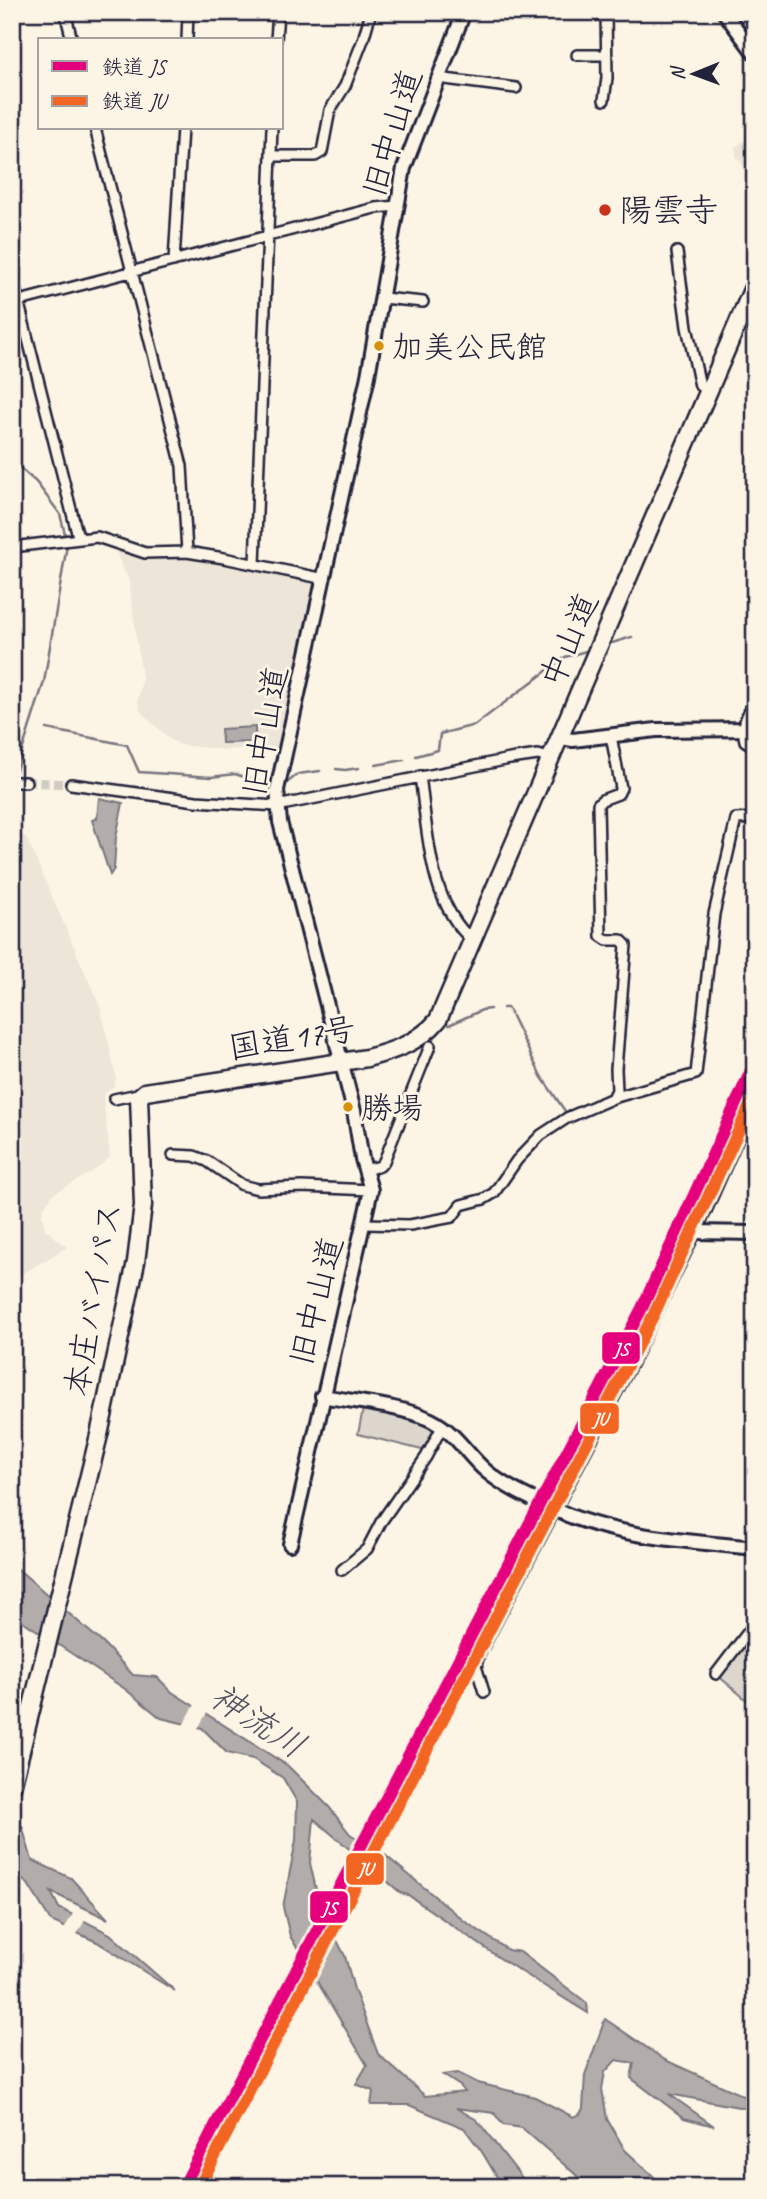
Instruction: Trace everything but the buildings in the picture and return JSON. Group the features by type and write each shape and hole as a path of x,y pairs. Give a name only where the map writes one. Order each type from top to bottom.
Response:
{"highway":[{"name":"中山道","path":"438,1020 755,284"},
{"name":"国道17号","path":"145,1092 341,1062 394,1051 421,1036 438,1020"},
{"name":"本庄バイパス","path":"12,1787 99,1435 136,1262 143,1205 138,1099 145,1092"}],"main road":[{"name":"旧中山道","path":"289,1544 370,1190 357,1125 277,806 280,771 325,579 383,298 404,168 464,12"},
{"path":"723,12 755,54"},
{"path":"561,738 573,740 648,730 749,729"},
{"path":"695,1233 755,1233"},
{"path":"322,1396 406,1412 430,1420 457,1437 484,1469 501,1482 554,1510 598,1525 639,1534 755,1548"}],"street":[{"path":"65,12 72,38"},
{"path":"187,38 188,12"},
{"path":"276,38 278,12"},
{"path":"271,156 315,156 322,152 330,110 345,86 363,40 370,12"},
{"path":"604,100 606,12"},
{"path":"577,54 606,55"},
{"path":"437,78 516,88"},
{"path":"96,130 182,466 187,552"},
{"path":"174,261 182,130"},
{"path":"255,564 272,130"},
{"path":"15,302 374,208 397,206"},
{"path":"677,252 700,386 709,391"},
{"path":"12,276 15,302 77,538"},
{"path":"383,298 423,302"},
{"path":"12,547 97,537 145,553 187,552 325,579"},
{"path":"755,700 744,719 749,729 745,741 755,747"},
{"path":"611,736 621,788 618,794 601,801 598,806 601,933 605,939 623,941 626,947 616,1069 617,1090 612,1098"},
{"path":"71,785 186,800 277,806 532,755 552,759"},
{"path":"420,776 432,859 442,896 458,927 473,941"},
{"path":"12,782 26,782"},
{"path":"364,1224 410,1225 448,1219 461,1205 484,1199 494,1193 523,1153 541,1135 567,1118 612,1098 696,1074 717,901 736,819 755,818"},
{"path":"365,1170 380,1166 384,1161 429,1045"},
{"path":"114,1099 145,1092"},
{"path":"484,1692 478,1678 477,1660 584,1457 695,1233 755,1100"},
{"path":"173,1155 194,1156 207,1161 242,1185 258,1189 302,1187 370,1190"},
{"path":"342,1570 367,1549 381,1522 426,1457 442,1427"},
{"path":"716,1674 755,1623"}],"shaded area":[{"path":"755,133 755,183 736,156 735,147"},
{"path":"113,546 165,558 185,556 315,580 278,747 226,750 181,745 171,740 140,710 138,701 142,678 129,581"},
{"path":"255,727 255,742 222,743 221,729"},
{"path":"99,798 123,803 116,837 114,869 110,875 92,820 97,818"},
{"path":"12,836 26,837 101,1009 116,1077 114,1086 103,1096 110,1157 92,1172 53,1194 44,1207 42,1214 45,1229 67,1247 12,1280"},
{"path":"363,1409 425,1421 437,1431 426,1451 358,1434"},
{"path":"12,1564 104,1644 133,1675 157,1677 172,1692 288,1766 329,1807 350,1834 385,1855 463,1920 508,1950 520,1952 587,2003 588,2013 401,1893 314,1819 310,1863 320,1907 345,1956 378,2054 425,2096 465,2092 443,2075 458,2073 478,2083 535,2097 573,2117 580,2114 583,2108 585,2075 605,2019 665,2060 755,2101 755,2110 669,2094 714,2126 684,2118 631,2078 634,2063 616,2060 605,2072 602,2089 607,2119 625,2150 665,2187 590,2187 522,2128 503,2125 494,2113 456,2108 477,2120 529,2187 503,2187 464,2128 409,2105 371,2105 373,2091 356,2084 367,2065 290,1936 283,1907 296,1840 297,1802 283,1778 253,1759 227,1753 202,1728 161,1718 125,1689 12,1614"},
{"path":"755,1623 755,1707 716,1674"},
{"path":"12,1825 22,1826 32,1860 71,1878 108,1919 51,1892 59,1908 110,1934 175,1991 97,1942 51,1921 28,1884 12,1872"}],"pier":[{"path":"196,1703 208,1711 197,1730 182,1727"},
{"path":"323,1906 331,1920 305,1969 297,1956"},
{"path":"74,1912 86,1918 76,1936 63,1931"}],"waterway":[{"path":"12,461 36,482 60,514 66,538"},
{"path":"15,773 44,682 67,545"},
{"path":"612,643 632,637"},
{"path":"416,756 438,750 440,734 475,725 565,657 586,651"},
{"path":"47,729 127,745 139,772 211,777 235,774 268,785"},
{"path":"376,765 404,760"},
{"path":"336,769 359,768"},
{"path":"283,786 298,774 320,771"},
{"path":"503,1008 508,1008 541,1076 565,1111"},
{"path":"449,1025 490,1009"},
{"path":"493,2187 499,2178"}],"tunnel":[{"path":"26,782 71,784"}],"rail line":[{"name":"JS","path":"183,2187 642,1308 755,1062"},
{"name":"JU","path":"199,2187 654,1314 755,1095"}],"place":[{"name":"陽雲寺","path":"605,210"},
{"name":"加美公民館","path":"379,346"},
{"name":"勝場","path":"348,1107"}],"water label":[{"name":"神流川","path":"258,1721"}]}
